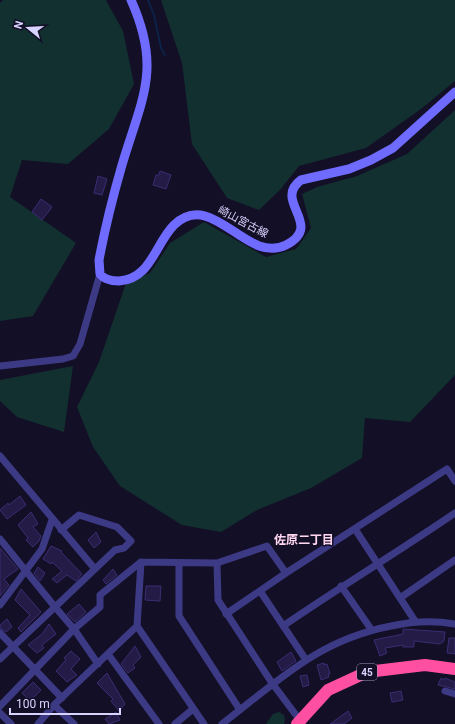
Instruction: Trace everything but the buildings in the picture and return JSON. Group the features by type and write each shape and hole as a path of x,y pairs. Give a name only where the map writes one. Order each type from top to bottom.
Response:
{"highway":[{"name":"45","path":"300,723 328,690 367,672 425,666 455,669"}],"main road":[{"path":"100,274 100,252 122,165 138,117 147,76 148,65 146,38 131,0"},
{"name":"崎山宮古線","path":"100,274 115,281 123,281 134,276 150,263 167,233 180,220 192,214 205,216 265,248 276,249 284,246 299,235 302,227 291,197 292,189 296,183 301,180 349,169 371,160 393,148 455,92"}],"street":[{"path":"0,366 63,359 73,356 80,344 100,274"},
{"path":"0,458 95,569"},
{"path":"226,614 286,573 447,469 455,481"},
{"path":"283,626 341,586 377,565 455,513"},
{"path":"0,659 115,550 124,548 131,541 117,527 79,515 61,530"},
{"path":"0,605 42,549 52,520"},
{"path":"355,529 377,565 415,621"},
{"path":"0,539 74,629 98,664"},
{"path":"0,706 74,629 100,607 100,595 140,562 217,563 267,546 286,573"},
{"path":"400,598 455,561"},
{"path":"140,562 137,626 204,724"},
{"path":"179,563 179,616 240,710"},
{"path":"217,563 218,600 300,723"},
{"path":"341,586 372,630"},
{"path":"260,591 306,660"},
{"path":"222,724 272,683 332,644 372,630 415,621 455,624"},
{"path":"38,724 54,705 137,626"},
{"path":"0,633 62,698"},
{"path":"108,654 159,724"},
{"path":"445,691 455,694"},
{"path":"54,705 74,724"},
{"path":"175,724 194,709"},
{"path":"0,713 11,724"}],"green space":[{"path":"3,0 106,0 123,31 134,84 109,129 68,164 22,160 10,197 76,243 33,316 0,321 0,3"},
{"path":"161,0 455,0 455,81 421,109 366,148 299,166 280,190 259,210 227,198 192,144 182,63"},
{"path":"455,110 455,375 410,422 365,418 362,458 311,488 257,510 221,532 182,525 120,486 93,447 77,407 99,362 126,283 150,273 170,243 204,222 266,257 296,249 311,228 302,194 317,187 357,176 407,154"},
{"path":"73,366 64,432 17,417 0,401 0,380"},
{"path":"279,712 284,715 284,724 266,724 273,714"}],"waterway":[{"path":"148,0 154,15 161,48 165,55"}],"district":[{"name":"佐原二丁目","path":"304,540"}]}
